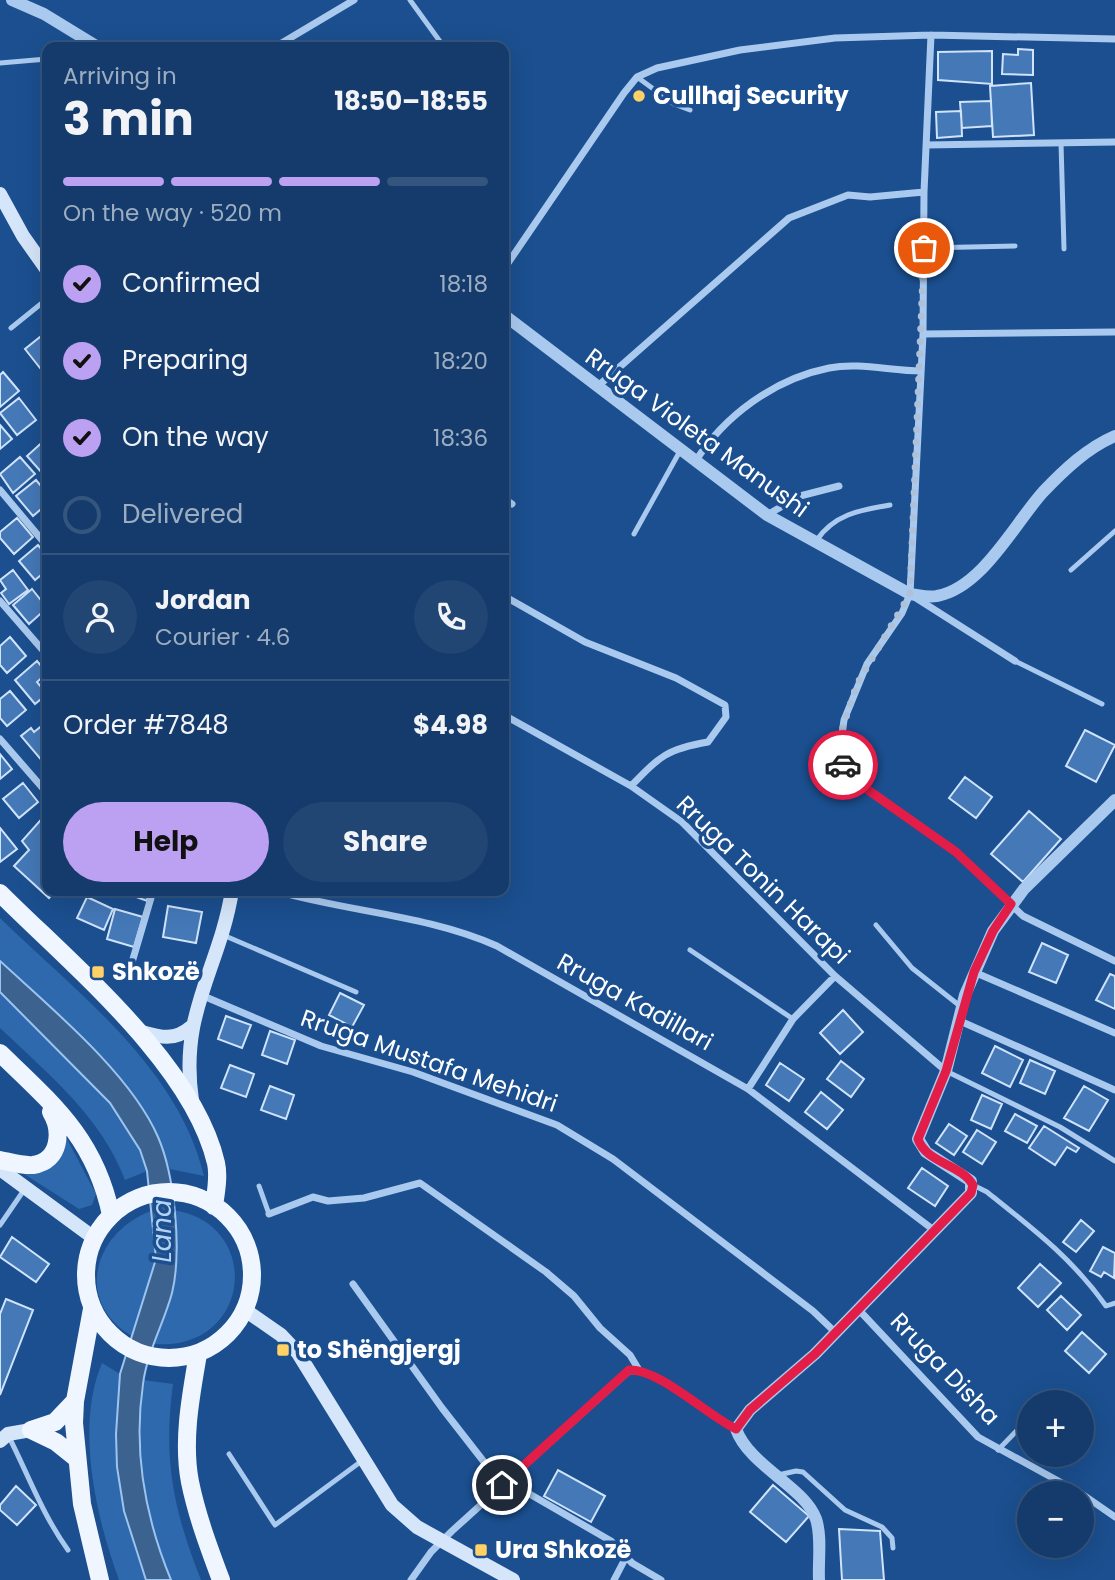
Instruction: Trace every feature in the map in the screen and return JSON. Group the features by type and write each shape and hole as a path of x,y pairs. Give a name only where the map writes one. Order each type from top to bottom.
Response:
{"main road":[{"path":"0,194 23,236 42,263"},
{"path":"0,893 135,1030 192,1100"},
{"path":"214,1206 216,1166 192,1100 187,1068 191,1027 231,896"},
{"path":"135,1030 167,1038 179,1037 191,1027"},
{"path":"0,1054 36,1088 92,1155 100,1171 111,1215"},
{"path":"0,1160 34,1165 54,1152 58,1127 36,1088"},
{"path":"0,1169 27,1186 94,1238"},
{"path":"92,1309 112,1336 138,1353 168,1359 198,1354 217,1344 245,1310 253,1272 249,1253 236,1226 214,1206 189,1195 165,1192 130,1201 111,1215 94,1238 86,1274 92,1309 75,1401 76,1458 82,1504 100,1580"},
{"path":"245,1310 281,1335 298,1353 392,1505 417,1527 513,1580"},
{"path":"198,1354 188,1430 190,1480 204,1536 221,1580"},
{"path":"4,1438 55,1422 75,1401"},
{"path":"30,1430 56,1442 76,1458"}],"street":[{"path":"12,0 44,14 90,42"},
{"path":"283,42 354,0"},
{"path":"931,35 924,192 923,334 910,594 857,684 843,726 842,761 851,778 956,852 1033,922 1115,961"},
{"path":"509,262 637,77 657,68 740,50 835,38 931,35 1115,39"},
{"path":"927,145 1115,142"},
{"path":"597,387 789,218 848,195 870,197 924,192"},
{"name":"Rruga Violeta Manushi","path":"509,319 680,452 767,515 814,544 910,594 1016,661"},
{"path":"923,334 1115,332"},
{"path":"695,462 707,443 745,407 759,397 800,378 829,368 921,371"},
{"path":"910,594 937,596 968,579 989,561 1063,473 1098,443 1115,436"},
{"path":"767,515 800,496 839,486"},
{"path":"0,490 42,540"},
{"path":"509,599 585,642 676,678 725,705 726,717 708,742 678,746 654,763 631,786"},
{"path":"0,601 42,649"},
{"name":"Rruga Tonin Harapi","path":"509,718 631,786 690,829 835,976 946,1071"},
{"path":"0,740 42,787"},
{"path":"736,1429 750,1410 836,1333 968,1198 973,1185 967,1177 926,1152 919,1143 920,1132 946,1071 974,972 993,931 1011,904 1115,800"},
{"path":"128,976 152,896"},
{"name":"Rruga Kadillari","path":"302,896 370,909 477,937 748,1089 935,1231"},
{"path":"974,972 1115,1033"},
{"path":"748,1089 793,1019 835,976"},
{"name":"Rruga Mustafa Mehidri","path":"200,995 321,1046 413,1072 575,1135 613,1159 802,1302 836,1333"},
{"path":"961,1014 1115,1090"},
{"path":"269,1214 313,1197 328,1201 364,1198 420,1183 561,1285 630,1355 639,1370"},
{"path":"353,1284 442,1408 504,1483 611,1541 626,1557 661,1580"},
{"name":"Rruga Disha","path":"858,1309 964,1424 998,1450 1058,1481"},
{"path":"411,1580 442,1542 504,1483 622,1375 639,1370 651,1373 712,1417 736,1429 746,1448 815,1517 819,1580"},
{"name":"Rruga Disha","path":"1094,1502 1115,1517"},
{"path":"614,1580 626,1557"}],"lane":[{"path":"410,0 440,42"},
{"path":"0,63 42,59"},
{"path":"637,77 674,104 690,110"},
{"path":"1061,143 1064,249"},
{"path":"924,248 1015,246"},
{"path":"11,328 42,303"},
{"path":"634,534 680,452"},
{"path":"814,544 835,520 856,510 890,505"},
{"path":"1071,570 1115,531"},
{"path":"1016,661 1102,704"},
{"path":"876,925 912,968 961,1014"},
{"path":"220,934 356,992"},
{"path":"690,950 793,1019"},
{"path":"946,1071 1060,1127 1115,1161"},
{"path":"973,1185 986,1192 1064,1255 1080,1270 1106,1306 1115,1303"},
{"path":"0,1225 27,1186"},
{"path":"259,1186 269,1214"},
{"path":"998,1450 1017,1430"},
{"path":"4,1438 25,1465 42,1510 68,1550"},
{"path":"229,1454 275,1525 363,1460"},
{"path":"775,1476 803,1472 845,1510 882,1527 892,1538 893,1548"}],"shaded area":[{"path":"0,918 92,1004 148,1066 172,1100 191,1137 204,1176 170,1169 157,1138 120,1081 75,1031 0,961"},
{"path":"0,992 64,1052 104,1095 122,1119 147,1171 125,1180 115,1157 88,1116 54,1079 0,1028"},
{"path":"66,1137 96,1194 92,1205 79,1209 21,1172"},
{"path":"173,1210 203,1220 222,1238 233,1261 234,1285 227,1309 211,1328 186,1341 154,1344 172,1293 178,1257"},
{"path":"151,1211 156,1259 132,1336 114,1322 102,1305 97,1287 98,1269 104,1251 115,1235 131,1221"},
{"path":"102,1363 120,1374 118,1453 124,1504 146,1580 119,1580 96,1501 89,1443 90,1415 94,1388"},
{"path":"143,1380 173,1384 169,1437 173,1484 183,1530 201,1580 171,1580 154,1531 142,1457"}],"water":[{"name":"Lana","path":"0,961 110,1066 146,1113 164,1153 175,1214 175,1276 169,1304 145,1372 140,1434 148,1508 171,1580 146,1580 124,1511 117,1467 120,1374 156,1259 147,1171 140,1150 110,1103 0,992"}],"building":[{"path":"1018,49 1033,50 1033,75 1002,74 1003,54 1018,55"},
{"path":"992,51 992,84 938,80 938,52"},
{"path":"1031,83 1034,135 993,137 990,86"},
{"path":"991,101 992,126 962,128 960,102"},
{"path":"961,111 962,136 937,138 936,112"},
{"path":"42,335 42,367 40,368 25,349"},
{"path":"3,372 19,391 0,407 0,375"},
{"path":"19,398 36,420 17,435 0,413"},
{"path":"0,425 12,439 0,449"},
{"path":"42,442 42,473 27,456"},
{"path":"20,457 35,474 13,493 0,474"},
{"path":"36,480 42,487 42,508 33,516 16,496"},
{"path":"17,518 33,537 14,554 0,538 0,532"},
{"path":"38,545 42,550 42,574 35,580 19,561"},
{"path":"13,570 28,590 9,604 1,593 6,589 0,580"},
{"path":"32,589 42,602 42,612 29,624 13,605"},
{"path":"10,637 26,656 7,673 0,665 0,646"},
{"path":"37,661 42,667 42,678 37,682 42,688 42,698 35,704 15,680"},
{"path":"10,691 26,710 7,726 0,718 0,699"},
{"path":"42,726 42,761 21,736 31,728 34,732"},
{"path":"1085,730 1115,745 1096,782 1066,766"},
{"path":"0,754 12,769 0,779"},
{"path":"965,777 992,797 976,818 949,798"},
{"path":"23,783 38,802 19,818 3,799"},
{"path":"1029,811 1061,839 1023,882 991,854"},
{"path":"42,818 42,892 14,866 29,850 22,841"},
{"path":"0,828 17,849 0,862"},
{"path":"134,896 148,896 147,901"},
{"path":"87,897 113,909 104,930 77,918"},
{"path":"168,906 202,912 196,943 163,937"},
{"path":"115,909 143,917 134,947 107,939"},
{"path":"1042,943 1068,955 1056,983 1029,972"},
{"path":"1110,974 1115,976 1115,1009 1096,1000"},
{"path":"340,993 364,1005 352,1027 329,1015"},
{"path":"843,1010 863,1032 840,1054 820,1033"},
{"path":"226,1016 251,1025 242,1048 218,1039"},
{"path":"270,1031 295,1040 287,1064 262,1055"},
{"path":"995,1046 1023,1060 1010,1087 982,1073"},
{"path":"1030,1060 1055,1071 1045,1094 1020,1083"},
{"path":"841,1061 864,1079 851,1097 827,1079"},
{"path":"780,1063 804,1079 789,1101 766,1085"},
{"path":"230,1065 254,1074 246,1097 221,1088"},
{"path":"270,1086 294,1095 286,1119 261,1110"},
{"path":"1084,1086 1108,1100 1089,1131 1064,1118"},
{"path":"821,1092 843,1110 827,1129 805,1112"},
{"path":"982,1095 1002,1104 991,1129 971,1120"},
{"path":"1015,1114 1037,1126 1027,1143 1005,1131"},
{"path":"949,1124 967,1136 954,1155 936,1143"},
{"path":"1044,1126 1079,1148 1076,1152 1067,1147 1055,1165 1029,1148"},
{"path":"977,1130 996,1142 982,1164 963,1152"},
{"path":"922,1168 948,1186 935,1206 908,1188"},
{"path":"1081,1220 1094,1231 1076,1252 1063,1242"},
{"path":"12,1237 49,1264 36,1282 0,1257"},
{"path":"1103,1247 1115,1253 1114,1278 1104,1272 1101,1277 1090,1271"},
{"path":"1040,1264 1061,1283 1038,1307 1018,1288"},
{"path":"1061,1296 1081,1315 1067,1330 1047,1310"},
{"path":"6,1299 33,1310 0,1395 0,1314"},
{"path":"1082,1332 1106,1354 1089,1373 1065,1351"},
{"path":"558,1470 605,1496 591,1522 544,1496"},
{"path":"773,1485 809,1516 786,1542 750,1512"},
{"path":"16,1486 36,1505 17,1525 0,1510 0,1505"},
{"path":"839,1529 880,1531 884,1580 842,1580"}],"way so far":[{"path":"843,765 840,748 844,720 857,684 867,664 902,613 910,594 923,334 924,248"}],"place":[{"name":"Cullhaj Security","path":"639,96"},
{"name":"Shkozë","path":"98,972"},
{"name":"to Shëngjergj","path":"283,1350"},
{"name":"Ura Shkozë","path":"481,1550"}],"route":[{"path":"502,1485 629,1370 651,1373 712,1417 736,1429 750,1410 815,1354 971,1193 971,1181 926,1152 918,1139 946,1071 965,995 974,972 993,931 1011,904 956,852 851,778 843,765"}]}
